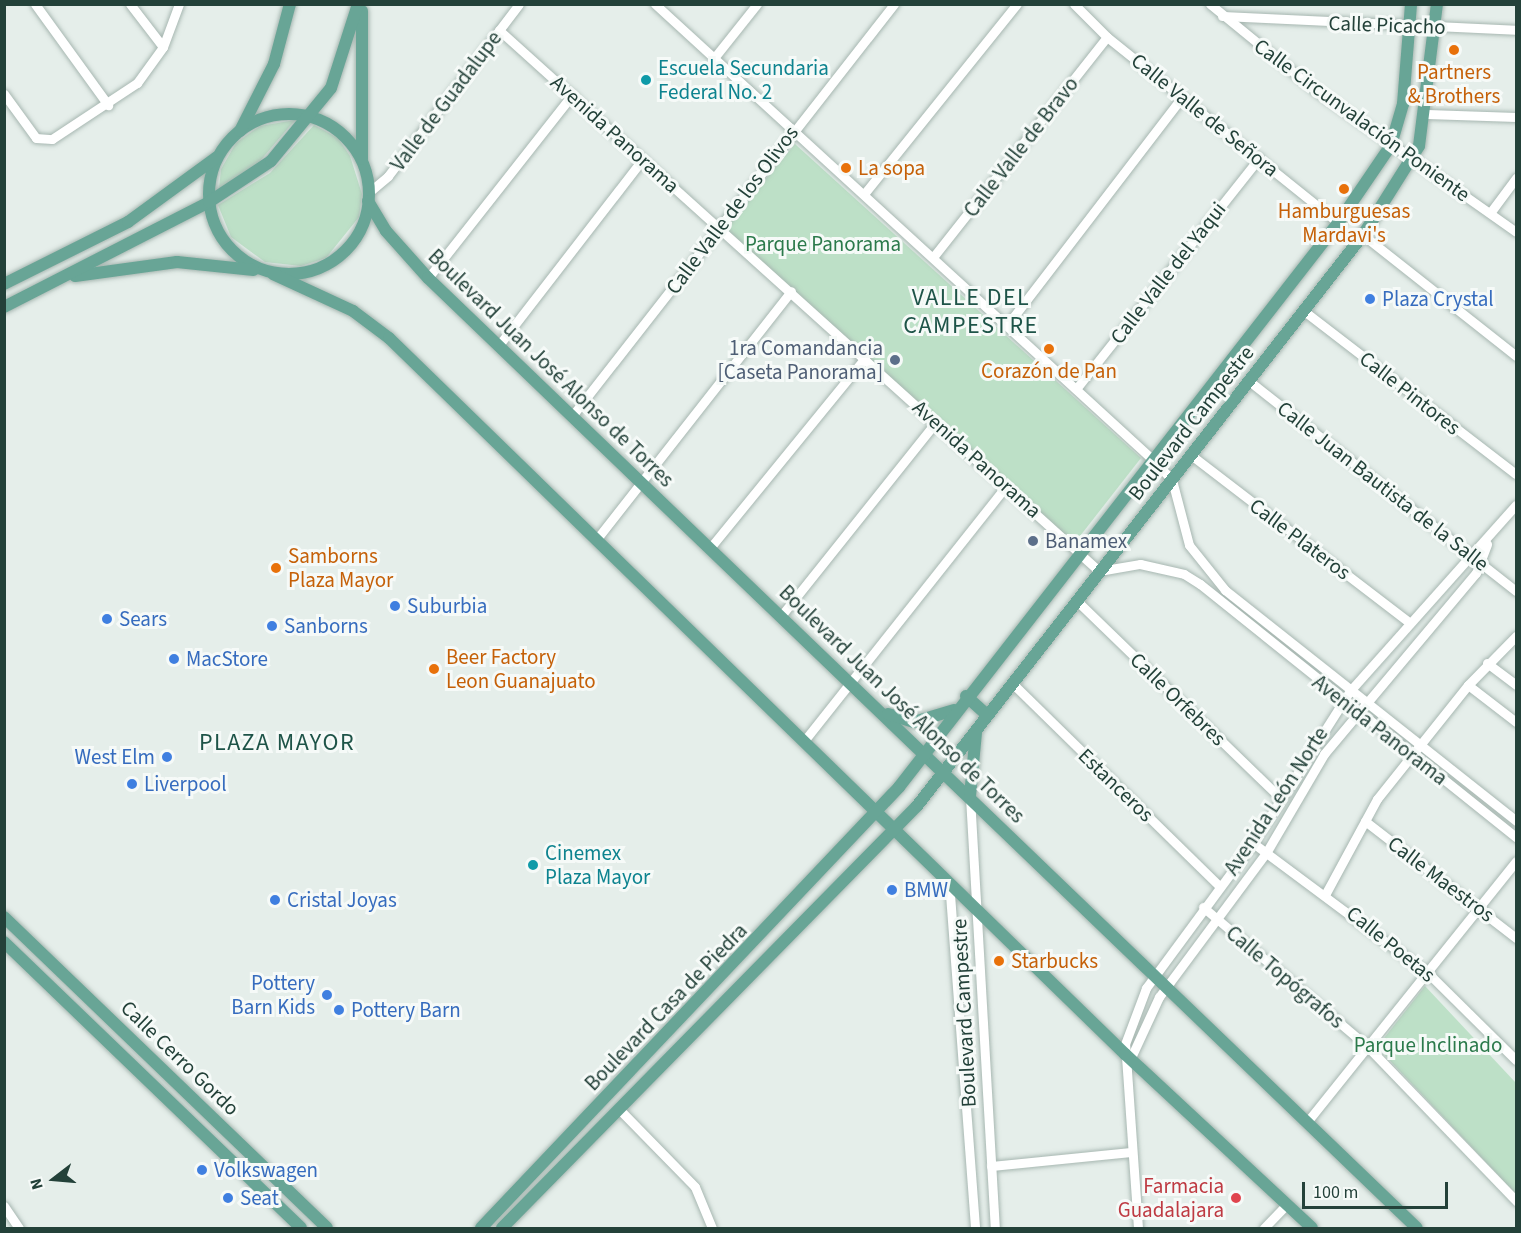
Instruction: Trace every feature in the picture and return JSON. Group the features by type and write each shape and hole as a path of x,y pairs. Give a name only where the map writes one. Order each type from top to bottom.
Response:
{"main road":[{"path":"4,284 128,222 222,152 239,134 274,64 290,4"},
{"path":"4,307 209,202 264,167 313,116 345,56 358,4"},
{"path":"56,280 177,262 268,273 312,270 337,259 362,228 368,197 362,163 363,4"},
{"name":"Boulevard Campestre","path":"877,811 925,754 955,710 1078,551 1338,222 1391,145 1403,104 1411,4"},
{"name":"Boulevard Campestre","path":"894,828 977,728 1304,311 1363,235 1414,159 1428,114 1437,4"},
{"path":"239,134 274,116 313,116 349,139 362,163"},
{"path":"222,152 212,172 209,202 223,239 247,264 370,322 978,909 1127,1061 1312,1228"},
{"name":"Boulevard Juan José Alonso de Torres","path":"368,197 394,242 429,278 1155,973 1417,1228"},
{"path":"966,696 987,715"},
{"path":"878,710 914,722 955,710"},
{"path":"970,796 977,728"},
{"name":"Boulevard Casa de Piedra","path":"481,1228 702,999 877,811"},
{"name":"Boulevard Casa de Piedra","path":"502,1228 712,1011 894,828"},
{"name":"Calle Cerro Gordo","path":"4,917 327,1228"},
{"name":"Calle Cerro Gordo","path":"4,942 301,1228"},
{"path":"702,999 712,1011"}],"street":[{"path":"35,4 108,105"},
{"path":"130,4 163,47"},
{"path":"4,94 31,134 44,142 108,105 132,88 163,47 179,4"},
{"name":"Valle de Guadalupe","path":"368,197 388,176 519,4"},
{"path":"655,4 1008,324 1172,480"},
{"path":"714,58 757,4"},
{"name":"Calle Valle de los Olivos","path":"572,416 721,228 793,129 894,4"},
{"path":"864,194 1017,4"},
{"name":"Calle Valle de Señora","path":"1074,4 1107,37 1338,222"},
{"name":"Calle Circunvalación Poniente","path":"1210,4 1222,16 1391,145 1516,232"},
{"name":"Calle Picacho","path":"1222,16 1410,28 1516,30"},
{"name":"Avenida Panorama","path":"499,30 1099,571 1140,564 1184,574 1356,714 1516,837"},
{"name":"Calle Valle de Bravo","path":"934,256 1107,37"},
{"path":"429,278 572,95"},
{"path":"1008,324 1182,97"},
{"path":"1428,114 1516,117"},
{"name":"Calle Valle del Yaqui","path":"1076,389 1259,158"},
{"path":"499,345 643,159"},
{"path":"1490,213 1516,178"},
{"path":"1363,235 1516,356"},
{"path":"596,540 791,291"},
{"name":"Calle Pintores","path":"1304,311 1516,474"},
{"path":"710,548 865,358"},
{"name":"Calle Juan Bautista de la Salle","path":"1249,381 1472,554 1516,591"},
{"path":"781,616 935,423"},
{"name":"Calle Plateros","path":"1191,455 1409,622"},
{"name":"Avenida Panorama","path":"1172,480 1183,531 1211,577 1350,691 1516,821"},
{"path":"804,741 1005,487"},
{"name":"Avenida León Norte","path":"1127,1061 1146,987 1252,843 1342,702 1409,622 1472,554 1487,544 1516,505"},
{"name":"Avenida León Norte","path":"1127,1061 1159,997 1266,853 1309,778 1365,702 1482,563 1487,544"},
{"name":"Calle Orfebres","path":"1076,600 1280,798"},
{"path":"1326,893 1365,821 1419,746 1487,663 1516,636"},
{"path":"1487,663 1516,685"},
{"name":"Estanceros","path":"1012,683 1219,886"},
{"path":"1468,685 1516,722"},
{"name":"Boulevard Campestre","path":"970,796 995,1228"},
{"name":"Calle Maestros","path":"1365,821 1480,907 1516,938"},
{"name":"Calle Poetas","path":"1252,843 1326,893 1429,974 1516,1060"},
{"path":"1307,1122 1429,974 1516,861"},
{"name":"Boulevard Campestre","path":"949,881 975,1228"},
{"name":"Calle Topógrafos","path":"1203,908 1368,1047 1516,1201"},
{"path":"1146,987 1159,997"},
{"path":"1127,1061 1131,1152 1138,1228"},
{"path":"618,1108 695,1187 712,1228"},
{"path":"991,1166 1131,1152"},
{"path":"1264,1228 1286,1205"},
{"path":"4,1206 19,1228"}],"green space":[{"path":"295,120 260,161 219,189 221,169 236,143 260,126"},
{"path":"314,125 338,138 350,156 362,194 359,217 326,258 301,266 265,262 231,237 218,205 270,173"},
{"name":"Parque Panorama","path":"795,144 1141,458 1073,545 724,228"},
{"name":"Parque Inclinado","path":"1425,986 1516,1083 1516,1194 1377,1047"}],"place":[{"name":"Partners & Brothers","path":"1454,50"},
{"name":"Escuela Secundaria Federal No. 2","path":"646,80"},
{"name":"La sopa","path":"846,168"},
{"name":"Hamburguesas Mardavi's","path":"1344,189"},
{"name":"Plaza Crystal","path":"1370,299"},
{"name":"Corazón de Pan","path":"1049,349"},
{"name":"1ra Comandancia [Caseta Panorama]","path":"895,360"},
{"name":"Banamex","path":"1033,541"},
{"name":"Samborns Plaza Mayor","path":"276,568"},
{"name":"Suburbia","path":"395,606"},
{"name":"Sears","path":"107,619"},
{"name":"Sanborns","path":"272,626"},
{"name":"MacStore","path":"174,659"},
{"name":"Beer Factory Leon Guanajuato","path":"434,669"},
{"name":"West Elm","path":"167,757"},
{"name":"Liverpool","path":"132,784"},
{"name":"Cinemex Plaza Mayor","path":"533,865"},
{"name":"BMW","path":"892,890"},
{"name":"Cristal Joyas","path":"275,900"},
{"name":"Starbucks","path":"999,961"},
{"name":"Pottery Barn Kids","path":"327,995"},
{"name":"Pottery Barn","path":"339,1010"},
{"name":"Volkswagen","path":"202,1170"},
{"name":"Seat","path":"228,1198"},
{"name":"Farmacia Guadalajara","path":"1236,1198"}],"district":[{"name":"VALLE DEL CAMPESTRE","path":"971,312"},
{"name":"PLAZA MAYOR","path":"277,743"}]}
